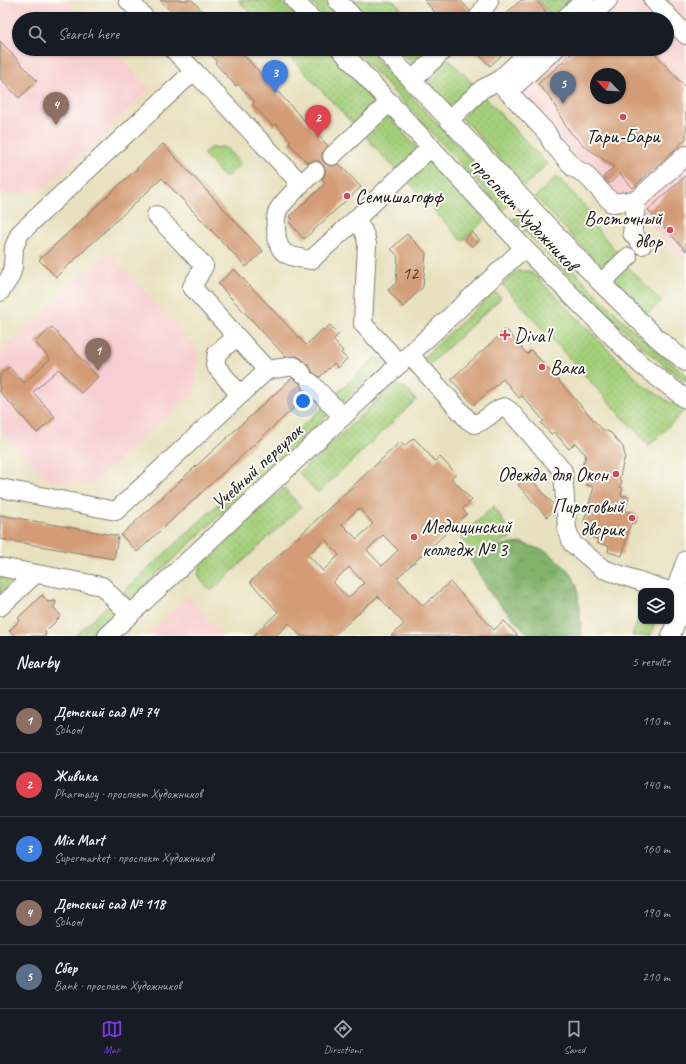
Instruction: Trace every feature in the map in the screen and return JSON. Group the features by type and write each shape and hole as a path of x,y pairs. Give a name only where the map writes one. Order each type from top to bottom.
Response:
{"street":[{"path":"128,0 139,12"},
{"path":"294,0 305,12"},
{"path":"337,0 348,12"},
{"path":"482,12 489,0"},
{"path":"572,12 585,0"},
{"path":"595,12 608,0"},
{"path":"653,0 664,12"},
{"path":"674,22 686,35"},
{"path":"180,56 301,184"},
{"name":"проспект Художников","path":"347,56 524,248 641,365 686,399"},
{"name":"проспект Художников","path":"390,56 630,313 683,353"},
{"path":"412,80 438,56"},
{"path":"503,86 527,56"},
{"path":"449,120 482,89 503,86 545,56"},
{"path":"0,292 10,277 14,266 14,247 20,233 194,71"},
{"path":"503,86 547,133 552,143 574,168 585,174 612,203 637,200 686,155"},
{"path":"332,156 390,102"},
{"path":"315,171 279,208 275,222 276,241 281,251 291,257 311,260 431,147"},
{"path":"637,200 632,233 642,245"},
{"path":"156,215 204,266 192,287 267,370"},
{"path":"355,220 363,230 366,236 367,244 363,324 405,359 468,420 474,424 481,423 496,410 504,407 510,411 563,471 567,529 572,543 603,570 676,594"},
{"name":"Учебный переулок","path":"107,636 524,248"},
{"path":"601,283 628,257"},
{"path":"237,337 217,353 215,365 240,395"},
{"path":"0,488 116,511 267,370 294,366 343,417"},
{"path":"671,636 676,594 686,560"},
{"path":"0,567 102,586 130,615"},
{"path":"0,607 35,574"},
{"path":"659,636 663,624"}],"shaded area":[{"path":"0,0 54,0 71,5 78,12 12,12 12,56 119,56 150,89 74,161 41,189 19,194 0,194"},
{"path":"598,0 686,0 686,263 626,198 612,200 505,85 537,56 674,56 674,12 585,12"},
{"path":"108,252 198,349 195,391 90,486 48,480 0,430 0,352"},
{"path":"189,596 222,636 145,636"}],"green space":[{"path":"238,0 280,0 291,12 249,12"},
{"path":"309,0 323,0 334,12 320,12"},
{"path":"352,0 393,0 404,12 363,12"},
{"path":"537,0 573,0 563,12 548,12"},
{"path":"290,56 332,56 375,102 352,123"},
{"path":"360,56 374,56 511,203 503,210"},
{"path":"405,56 428,56 415,67"},
{"path":"446,56 477,88 452,108 424,78"},
{"path":"483,95 547,164 525,186 462,118"},
{"path":"385,114 419,149 398,172 363,134"},
{"path":"225,147 241,164 225,178 203,153 211,148"},
{"path":"429,160 485,220 462,241 406,179"},
{"path":"557,176 595,217 590,221 617,252 602,268 535,197"},
{"path":"520,212 599,297 641,337 686,374 686,382 640,345 575,283 513,219"},
{"path":"627,266 661,301 647,315 613,280"},
{"path":"518,271 529,271 537,277 644,386 684,411 649,446 502,284"},
{"path":"495,291 501,298 426,368 424,357"},
{"path":"377,356 384,363 342,403 335,395"},
{"path":"395,384 406,388 416,400 318,493 299,473"},
{"path":"325,405 331,412 127,602 120,595"},
{"path":"284,488 301,507 211,591 199,575 202,563"},
{"path":"494,506 512,537 475,554 460,537"},
{"path":"522,543 548,552 571,573 577,586 582,636 530,636 492,596 470,559 501,545"},
{"path":"6,572 19,574 0,594 0,577"},
{"path":"111,602 118,610 90,636 75,636"},
{"path":"638,619 638,624 655,624 650,636 632,636"}],"building":[{"path":"160,0 192,0 203,12 171,12"},
{"path":"424,0 460,0 470,11 470,12 435,12"},
{"path":"521,0 536,0 546,12 508,12"},
{"path":"0,41 12,54 12,56 14,56 37,81 19,98 0,78"},
{"path":"212,56 244,56 328,146 322,153 324,163 329,166 339,164 361,187 304,239 289,222 292,219 290,216 326,183 322,179 325,174 325,168 318,161 308,163 289,143 291,141 276,124 273,126 252,104 255,102 238,84 236,86 215,63 217,61"},
{"path":"481,56 501,56 490,66"},
{"name":"Тари-Бари","path":"569,56 657,56 686,88 686,139 633,188 620,174 609,184 603,177 614,167 583,145 571,133 550,97 538,84"},
{"path":"163,144 263,251 246,267 162,178 56,277 39,260"},
{"path":"686,175 686,251 648,210"},
{"path":"472,232 480,240 472,247 465,239"},
{"path":"407,234 426,253 423,287 403,307 388,290 396,283 398,256 391,249"},
{"path":"234,269 306,345 323,329 324,330 330,325 339,334 333,340 343,351 341,353 347,359 338,368 334,363 320,377 312,372 309,365 301,358 297,356 286,357 218,284"},
{"path":"52,327 98,377 81,393 59,369 33,392 55,417 37,433 0,392 0,375 9,367 24,383 50,359 35,342"},
{"path":"503,330 508,331 527,354 531,350 602,429 611,433 623,447 625,456 619,480 622,481 620,487 623,488 621,495 629,497 625,511 634,513 637,517 636,522 630,525 622,556 608,552 609,546 597,543 598,539 585,535 588,526 583,524 594,487 586,485 589,472 581,470 586,455 575,443 569,449 554,432 551,434 541,423 544,421 522,396 519,398 503,379 474,405 451,379 500,335"},
{"path":"292,378 300,383 302,389 308,395 137,552 121,535"},
{"name":"Медицинский колледж № 3","path":"414,438 435,461 440,457 456,474 451,478 472,500 462,509 467,514 397,578 423,606 450,582 494,630 504,621 518,636 391,636 404,624 378,596 333,636 301,636 289,623 276,636 253,636 278,612 250,582 400,442 404,446","holes":["359,508 373,524 357,539 342,524","383,535 398,550 382,566 367,550","325,539 339,555 323,571 308,555","349,567 364,583 348,598 333,582"]},
{"path":"528,476 555,506 555,509 547,517 518,485"},
{"path":"0,515 118,536 114,559 0,539"},
{"path":"42,595 48,602 56,601 54,608 61,616 45,632 46,636 15,636 9,631 20,620 18,618"}],"place":[{"name":"Mix Mart","path":"275,93"},
{"name":"Сбер","path":"563,104"},
{"name":"Тари-Бари","path":"623,117"},
{"name":"Детский сад № 118","path":"56,125"},
{"name":"Живика","path":"318,138"},
{"name":"Семишагофф","path":"347,196"},
{"name":"Восточный двор","path":"670,230"},
{"name":"Diva'l","path":"505,335"},
{"name":"Вака","path":"542,367"},
{"name":"Детский сад № 74","path":"98,371"},
{"name":"Одежда для Окон","path":"616,474"},
{"name":"Пироговый дворик","path":"632,518"},
{"name":"Медицинский колледж № 3","path":"414,537"}]}
